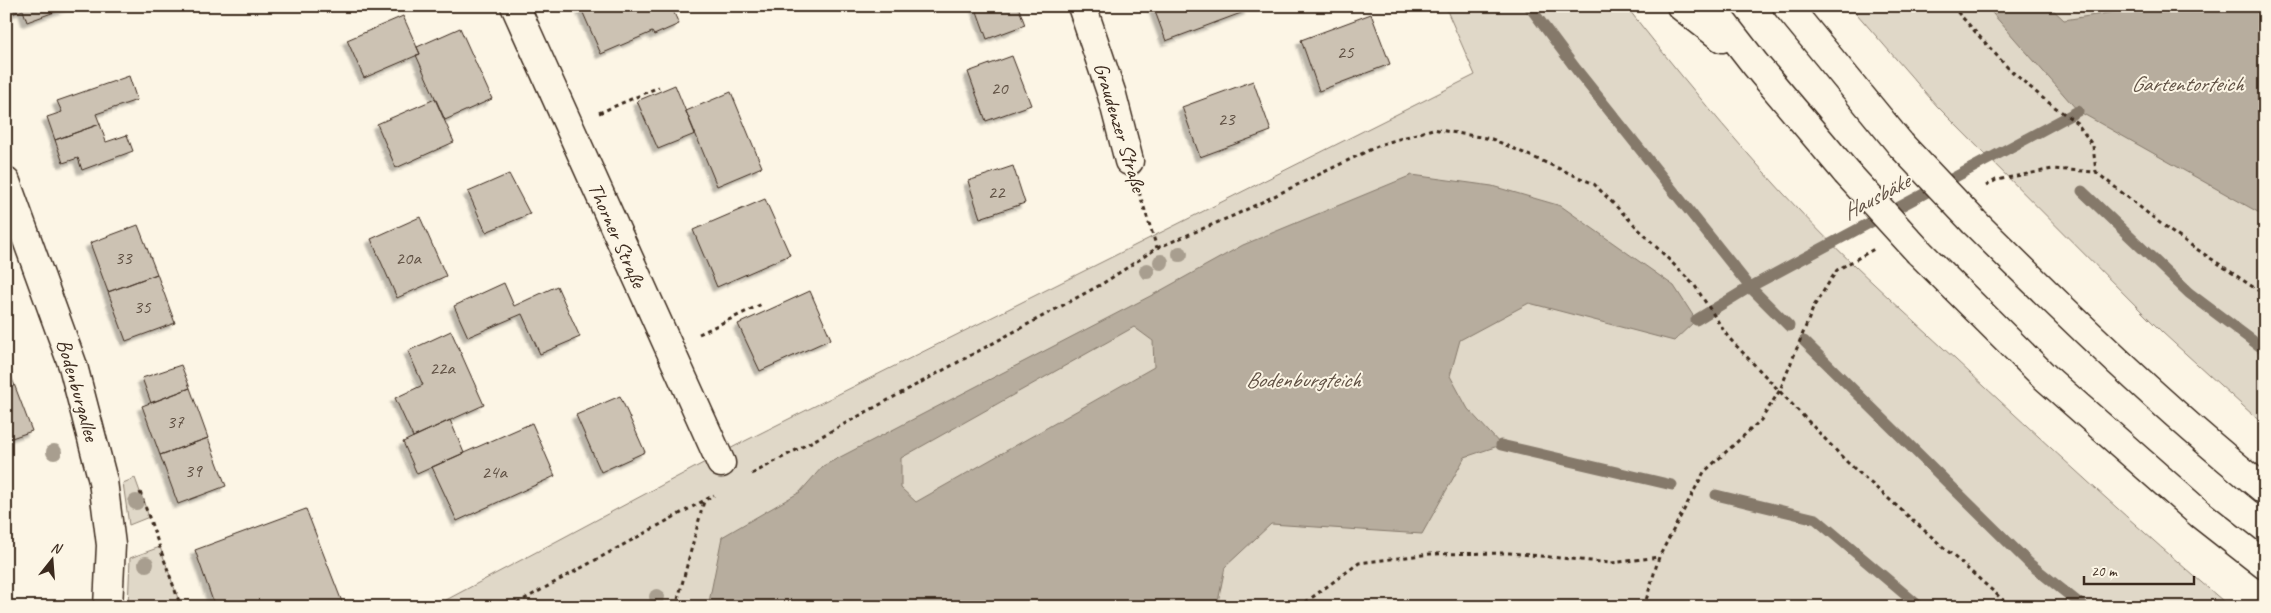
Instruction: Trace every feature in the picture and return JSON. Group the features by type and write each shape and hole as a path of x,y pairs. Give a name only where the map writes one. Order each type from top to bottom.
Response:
{"main road":[{"name":"Thorner Straße","path":"515,6 720,463"},
{"name":"Graudenzer Straße","path":"1082,6 1112,95 1129,161"},
{"path":"1681,6 1755,64"},
{"path":"1710,6 1755,64 1846,172 1919,252 2045,377 2200,514 2265,565"},
{"path":"1786,6 1901,145 1974,222 2100,345 2204,441 2265,490"},
{"name":"Bodenburgallee","path":"6,182 74,366 103,481 110,545 108,607"}],"path":[{"path":"1952,6 2008,68 2077,123 2093,146 2096,172 2170,231 2265,295"},
{"path":"568,126 659,88"},
{"path":"748,477 1102,284 1157,248 1235,215 1382,144 1433,129 1492,139 1594,184 1695,286 1728,337 1847,462 2011,607"},
{"name":"Graudenzer Straße","path":"1129,161 1157,248"},
{"path":"669,349 762,304"},
{"path":"1644,607 1659,557 1704,472 1761,420 1780,390"},
{"path":"510,607 722,491"},
{"path":"676,607 704,500"},
{"path":"1299,607 1329,583 1359,564 1394,558 1430,554 1510,553 1611,563 1659,557"}],"shaded area":[{"path":"1445,6 1626,6 1722,124 1783,193 1846,258 2057,454 2230,607 433,607 739,444 1475,75"},
{"path":"1850,6 2265,6 2265,426 2163,333 1937,106"},
{"path":"135,478 149,517 129,525 123,483"},
{"path":"160,547 181,607 128,607 130,558"}],"water":[{"name":"Gartentorteich","path":"1986,6 2049,6 2064,20 2152,6 2265,6 2265,216 2078,111"},
{"name":"Bodenburgteich","path":"1412,175 1492,186 1561,206 1674,286 1696,320 1674,341 1529,303 1460,340 1450,376 1468,409 1501,445 1465,457 1422,534 1271,524 1225,567 1217,607 708,607 722,537 800,492 823,466 1158,292 1243,245","holes":["1134,327 1153,341 1154,367 916,502 901,488 901,458"]}],"building":[{"path":"6,6 71,6 27,22 23,10 9,15"},
{"path":"580,6 671,6 679,24 654,35 652,32 601,54"},
{"path":"975,6 1018,6 1025,25 987,39"},
{"path":"1153,6 1247,6 1249,10 1166,41"},
{"path":"1371,14 1390,64 1319,91 1301,40"},
{"path":"403,16 420,54 364,78 347,40"},
{"path":"460,28 492,99 445,120 416,55 420,54 417,47"},
{"path":"1012,56 1031,105 986,121 968,72"},
{"path":"129,76 137,100 96,114 100,124 55,140 47,117 62,112 57,101"},
{"path":"1253,81 1271,131 1200,157 1182,107"},
{"path":"675,85 695,134 658,149 637,101"},
{"path":"731,92 762,167 717,186 686,111"},
{"path":"435,99 454,142 396,168 377,124"},
{"path":"100,124 106,142 127,135 133,151 82,170 78,158 63,163 55,140"},
{"path":"1013,166 1025,203 980,218 968,181"},
{"path":"509,174 530,214 486,232 468,192"},
{"path":"765,199 790,255 717,287 693,230"},
{"path":"420,217 446,276 397,298 371,239"},
{"path":"138,225 157,274 108,292 90,243"},
{"path":"157,274 175,323 126,341 108,292"},
{"path":"504,283 514,306 557,286 580,337 540,354 522,314 468,337 454,306"},
{"path":"810,291 831,339 760,371 738,324"},
{"path":"451,331 484,405 413,437 395,398 423,385 408,351"},
{"path":"181,365 190,388 151,403 142,378"},
{"path":"11,376 32,431 6,440 6,377"},
{"path":"190,388 208,438 160,455 142,406"},
{"path":"620,396 645,452 601,472 576,415"},
{"path":"450,420 464,453 417,474 403,442"},
{"path":"532,423 555,476 457,521 432,467"},
{"path":"208,438 226,486 178,504 160,455"},
{"path":"306,509 344,607 215,607 195,550"}],"waterway":[{"path":"1529,6 1576,69 1750,287 1789,326"},
{"name":"Hausbäke","path":"1696,320 1750,287 2078,111"},
{"path":"2082,191 2189,293 2265,350"},
{"path":"1804,341 2030,564 2084,607"},
{"path":"1501,445 1672,485"},
{"path":"1716,495 1816,519 1920,607"}]}
